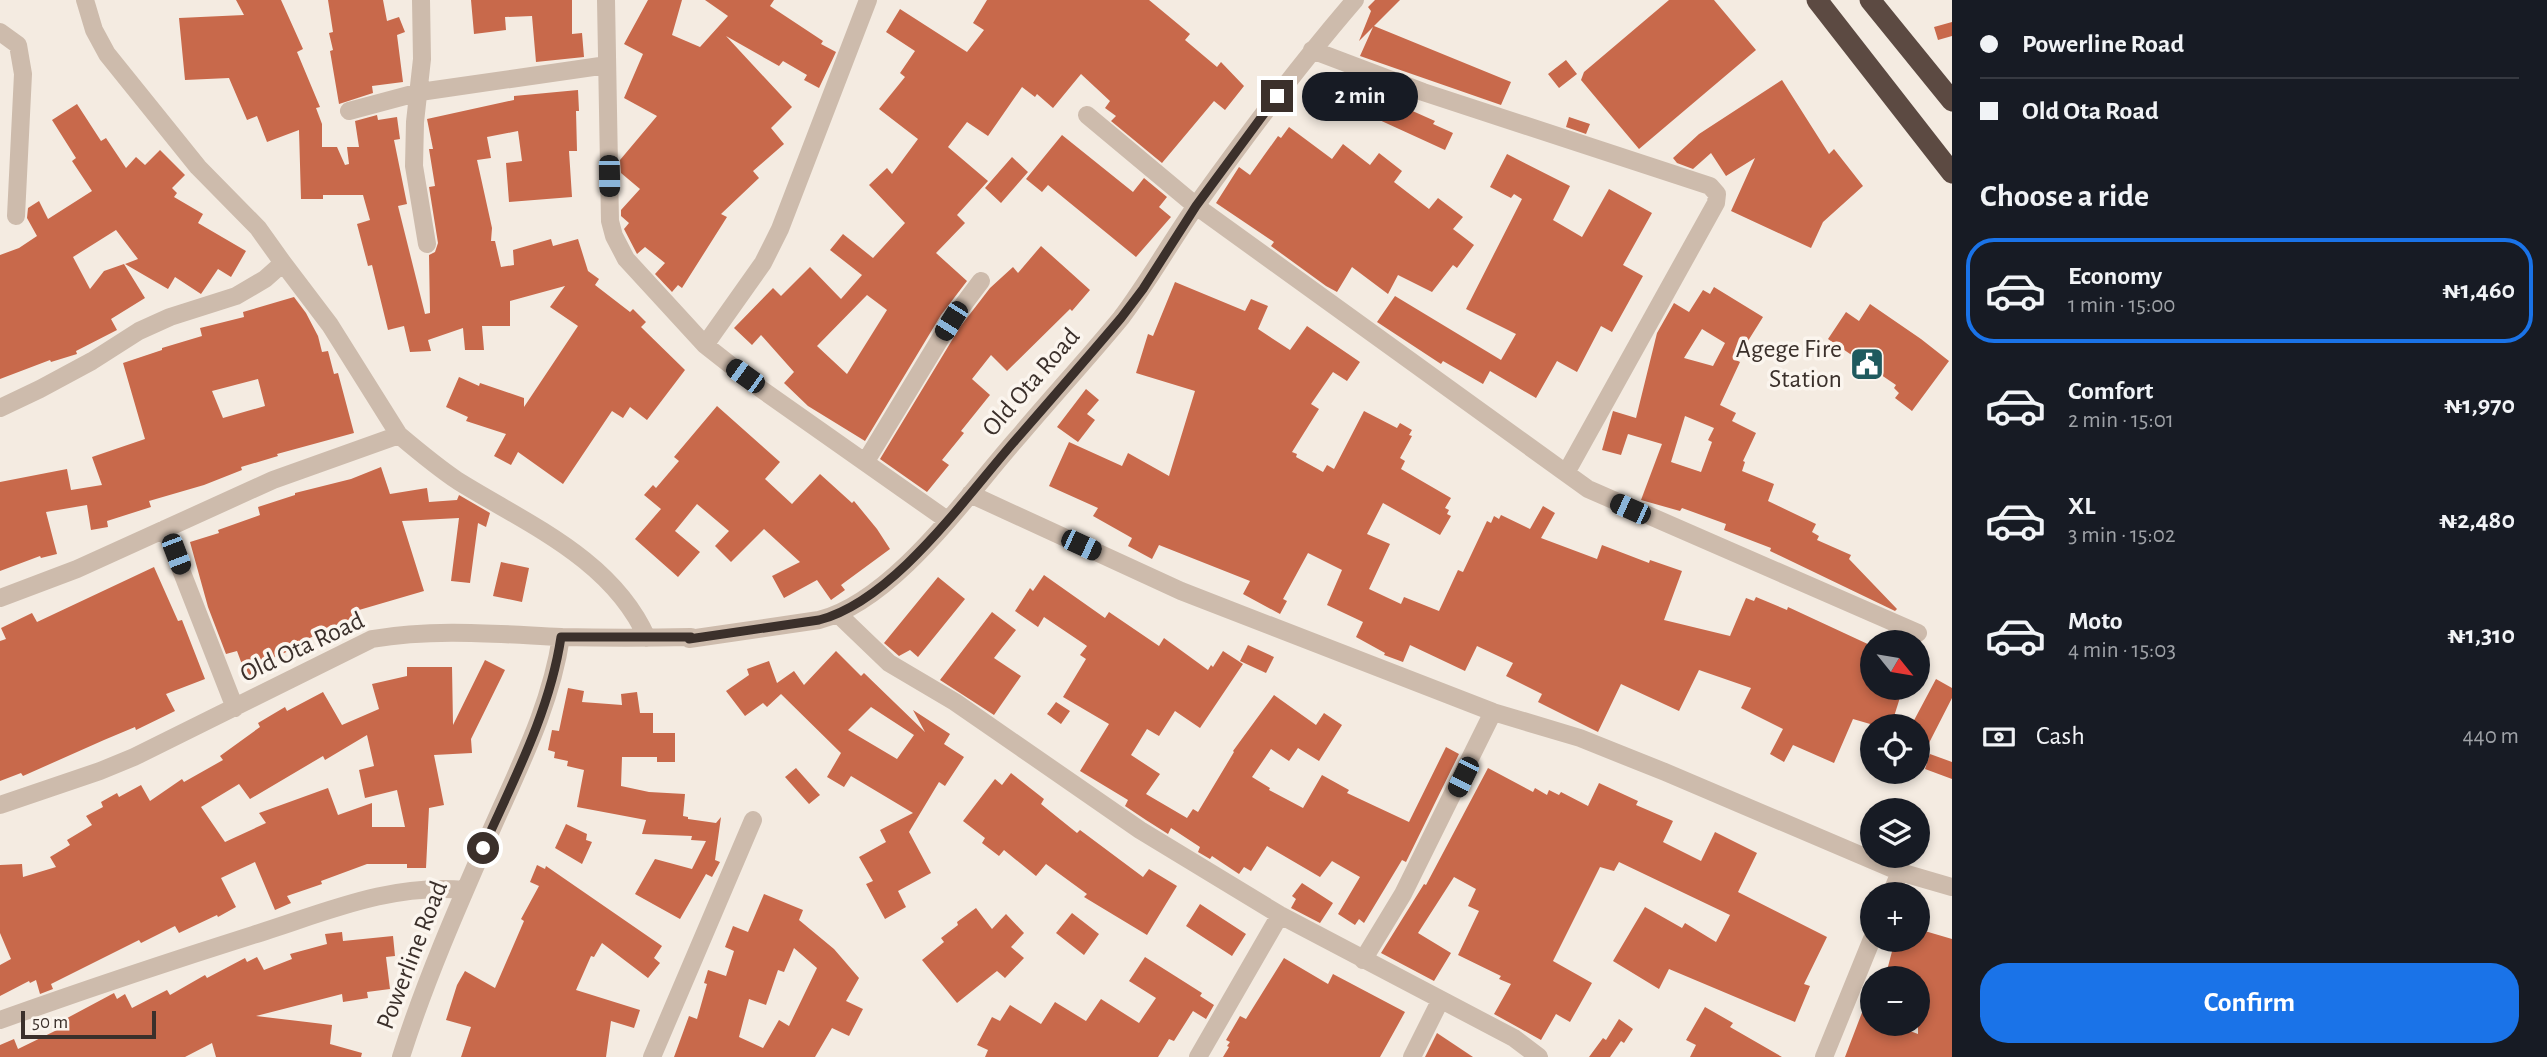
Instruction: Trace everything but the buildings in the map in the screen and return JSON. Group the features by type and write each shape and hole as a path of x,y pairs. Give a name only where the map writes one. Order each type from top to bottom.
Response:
{"highway":[{"path":"1817,0 1952,173"},
{"path":"1870,0 1952,101"}],"street":[{"path":"85,0 94,30 107,54 198,167 258,228 330,324 399,435 457,480 517,515 601,573 623,597 652,638"},
{"path":"421,0 422,59 415,122 414,166 427,244"},
{"path":"606,0 610,212 614,236 626,259 705,345 947,520"},
{"path":"705,345 763,262 780,229 868,0"},
{"name":"Old Ota Road","path":"0,805 100,771 165,743 372,639 452,631 561,637 691,637 689,639 839,615 870,595 896,573 947,520 1121,318 1143,289 1196,206 1312,50 1354,0"},
{"path":"0,32 18,45 23,75 16,216"},
{"path":"1312,50 1423,92 1710,186 1717,194 1716,203 1566,473"},
{"path":"349,111 420,92 607,65"},
{"path":"1087,115 1196,206 1588,489 1911,630"},
{"path":"0,408 92,362 139,331 170,317 236,296 265,279 283,263"},
{"path":"866,461 951,321 981,281"},
{"path":"0,598 77,569 273,480 399,435"},
{"path":"970,494 1181,591 1493,712 1580,738 1900,872 1952,887"},
{"path":"166,529 236,708"},
{"path":"839,615 889,663 967,709 1140,830 1280,915 1514,1038 1539,1057"},
{"name":"Powerline Road","path":"401,1057 465,890 530,742 547,697 561,637"},
{"path":"1363,960 1403,894 1493,712"},
{"path":"652,1057 753,820"},
{"path":"1896,882 1900,872"},
{"path":"0,1020 116,979 373,896 419,888 465,890"},
{"path":"1198,1057 1280,915"},
{"path":"1824,1057 1867,952"},
{"path":"1412,1057 1440,1001"}],"place":[{"name":"Agege Fire Station","path":"1867,364"}],"route":[{"path":"483,848 530,742 551,686 561,637 691,637 689,639 819,620 839,615 870,595 923,547 1121,318 1143,289 1196,206 1277,96"}]}
